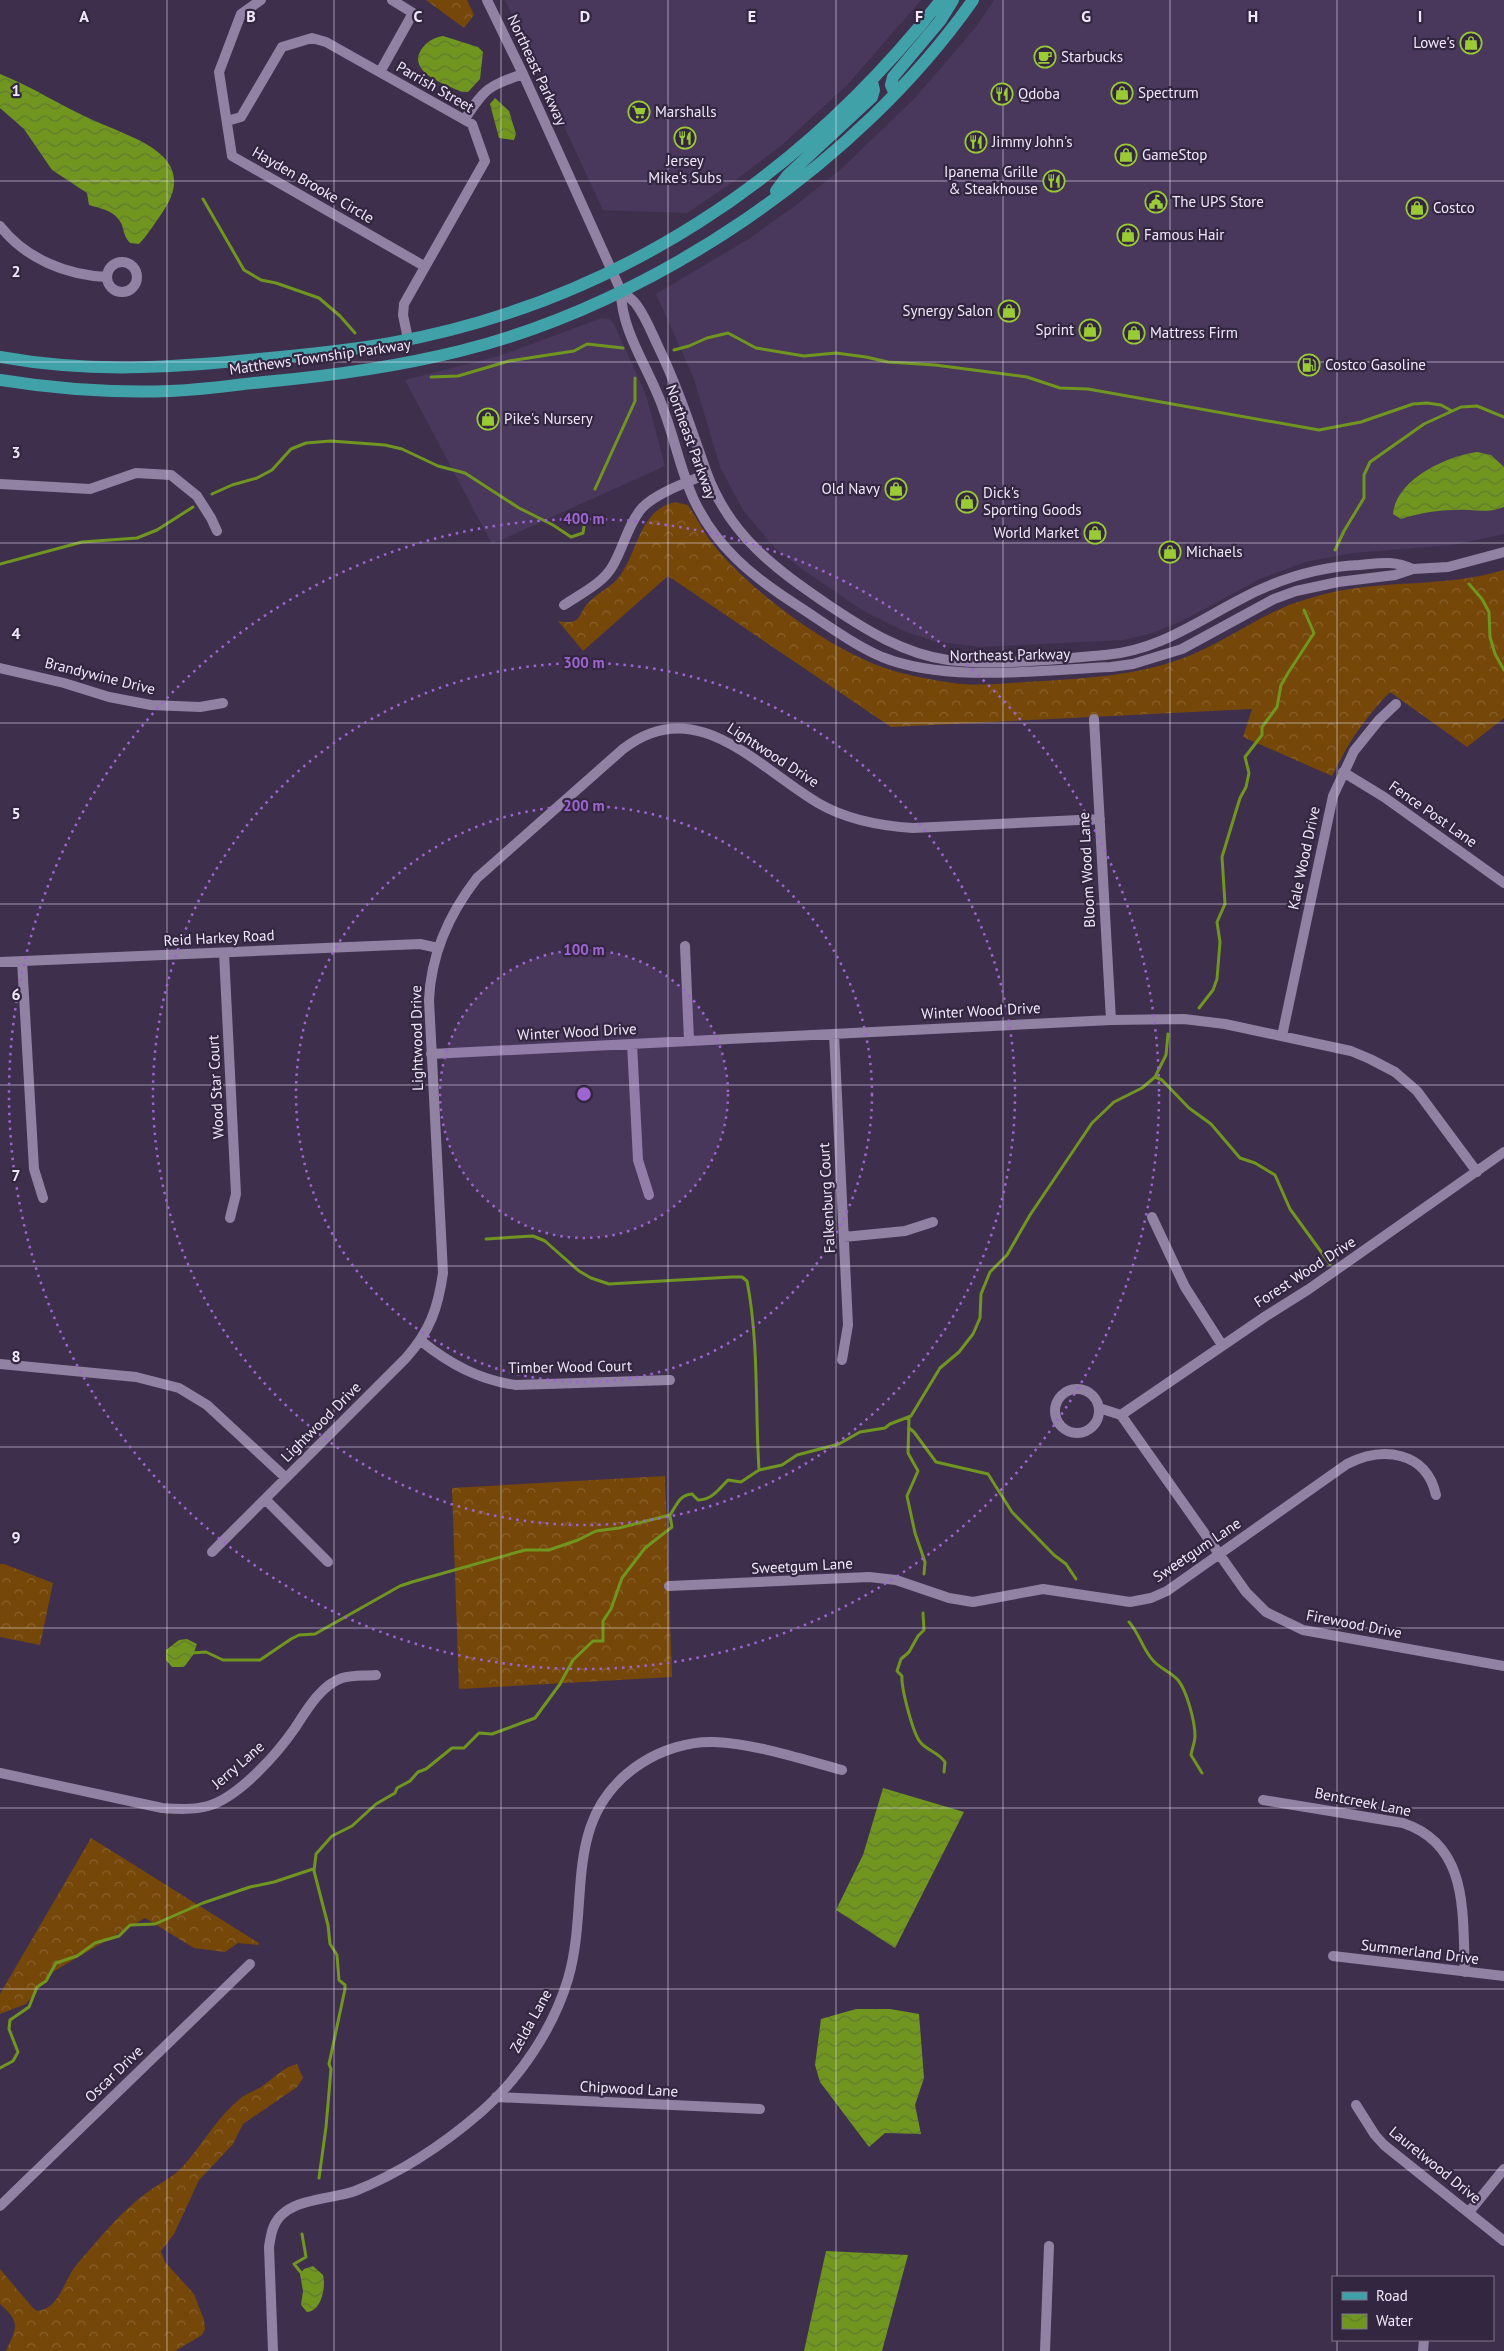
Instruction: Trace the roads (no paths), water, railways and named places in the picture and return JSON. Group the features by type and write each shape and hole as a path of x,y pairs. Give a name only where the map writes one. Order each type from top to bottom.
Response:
{"main road":[{"name":"Matthews Township Parkway","path":"0,357 28,362 97,368 167,368 313,354 408,339 501,315 612,271 716,213 815,135 872,82 941,0"},
{"path":"895,94 890,85 893,77 940,21 954,0"},
{"name":"Matthews Township Parkway","path":"0,380 72,389 171,391 370,370 461,351 511,336 586,307 693,253 769,201 863,126 934,51 973,0"},
{"path":"769,201 787,176 872,97 874,90 872,82"}],"street":[{"name":"Hayden Brooke Circle","path":"261,0 241,14 219,72 232,156 424,266"},
{"path":"380,72 413,13 392,0"},
{"name":"Northeast Parkway","path":"486,0 523,74 621,291 621,308 626,323 660,397 694,500 724,547 759,580 859,645 883,657 933,670 961,673 1111,667 1133,664 1182,649 1274,599 1296,591 1338,582 1396,575 1413,569 1448,566 1504,552"},
{"name":"Parrish Street","path":"227,121 241,117 282,47 312,38 326,42 472,124 485,161 404,304 403,315 408,339"},
{"path":"465,119 481,94 498,82 523,74"},
{"path":"1,231 22,248 50,264 70,272 107,277"},
{"name":"Northeast Parkway","path":"621,291 634,302 643,315 679,393 707,474 728,516 740,532 777,570 884,640 925,655 948,660 981,662 1108,655 1126,652 1166,641 1240,599 1294,576 1341,566 1397,562 1413,569"},
{"path":"0,484 90,489 136,473 171,476 197,496 212,518 217,532"},
{"path":"564,605 605,576 612,567 637,514 644,506 687,482 707,474"},
{"name":"Brandywine Drive","path":"0,668 64,683 135,703 200,707 223,703"},
{"name":"Kale Wood Drive","path":"1282,1036 1329,810 1343,772 1364,737 1396,704"},
{"name":"Bloom Wood Lane","path":"1094,719 1111,1020"},
{"name":"Lightwood Drive","path":"212,1552 421,1341 435,1312 443,1273 430,986 438,948 459,902 488,867 623,749 640,736 660,729 693,728 718,737 819,803 844,815 886,826 913,828 1100,819"},
{"name":"Fence Post Lane","path":"1343,772 1384,797 1504,883"},
{"name":"Reid Harkey Road","path":"0,962 420,944 438,948"},
{"path":"685,946 689,1041"},
{"name":"Wood Star Court","path":"224,953 236,1194 230,1218"},
{"path":"22,960 34,1169 43,1198"},
{"name":"Winter Wood Drive","path":"432,1054 1111,1020 1160,1018 1201,1020 1351,1051 1395,1072 1418,1091 1428,1103 1477,1172"},
{"name":"Falkenburg Court","path":"834,1034 848,1325 842,1360"},
{"path":"632,1044 638,1160 649,1195"},
{"name":"Forest Wood Drive","path":"1122,1414 1222,1345 1309,1289 1504,1152"},
{"path":"1152,1217 1186,1288 1222,1345"},
{"path":"844,1237 905,1231 933,1222"},
{"name":"Timber Wood Court","path":"421,1341 469,1373 516,1385 670,1380"},
{"path":"0,1364 136,1377 179,1388 207,1405 286,1478"},
{"path":"1073,1390 1088,1392 1096,1400 1099,1408 1097,1420 1093,1426 1078,1433 1066,1430 1061,1426 1056,1415 1059,1399 1073,1390"},
{"path":"1099,1408 1122,1414"},
{"name":"Firewood Drive","path":"1122,1414 1219,1555 1246,1592 1266,1612 1297,1628 1504,1666"},
{"name":"Sweetgum Lane","path":"668,1586 869,1577 896,1580 949,1598 973,1602 1043,1589 1130,1602 1151,1598 1167,1590 1358,1458 1379,1454 1396,1455 1412,1460 1428,1473 1433,1481 1436,1495"},
{"path":"265,1499 328,1562"},
{"name":"Jerry Lane","path":"0,1773 162,1808 189,1809 208,1806 228,1796 256,1772 286,1742 307,1710 329,1686 342,1678 376,1675"},
{"name":"Zelda Lane","path":"273,2351 269,2247 271,2231 278,2219 292,2208 341,2195 381,2179 420,2158 480,2113 496,2097 521,2068 547,2029 564,1992 575,1943 584,1844 598,1808 617,1782 652,1757 674,1748 708,1742 759,1748 842,1770"},
{"name":"Bentcreek Lane","path":"1263,1800 1403,1823 1417,1828 1431,1838 1450,1862 1460,1887 1465,1972"},
{"name":"Summerland Drive","path":"1333,1956 1504,1976"},
{"name":"Oscar Drive","path":"0,2206 250,1964"},
{"name":"Chipwood Lane","path":"496,2097 760,2109"},
{"name":"Laurelwood Drive","path":"1356,2105 1379,2140 1504,2241"},
{"path":"1469,2212 1504,2169"},
{"path":"1045,2351 1048,2246"}],"water":[{"path":"443,36 478,47 483,52 480,79 468,92 462,92 439,82 424,72 419,65 418,58 423,47 431,40"},
{"path":"0,74 81,115 143,142 158,152 169,163 174,177 172,193 162,213 139,244 128,241 122,225 116,216 108,211 89,205 87,193 52,170 24,129 0,108"},
{"path":"495,98 509,111 516,134 514,140 499,138 490,104"},
{"path":"1477,452 1491,455 1504,467 1504,507 1486,511 1461,510 1417,514 1401,519 1393,514 1396,501 1403,490 1425,471 1452,458"},
{"path":"187,1639 197,1644 193,1655 184,1667 172,1667 166,1660 166,1650 179,1640"},
{"path":"883,1788 964,1812 895,1948 836,1910 863,1855"},
{"path":"856,2009 890,2009 919,2014 924,2078 915,2105 921,2134 885,2133 869,2147 820,2082 815,2065 821,2019"},
{"path":"826,2251 908,2255 882,2351 804,2351"},
{"path":"313,2266 323,2275 324,2285 319,2303 312,2311 307,2312 301,2305 303,2291 300,2274 304,2269"}],"waterway":[{"path":"203,199 244,270 261,280 276,283 319,298 340,316 355,333"},
{"path":"674,350 707,338 728,333 756,348 804,356 836,353 888,362 935,365 1027,377 1060,388 1088,389 1319,430 1361,422 1413,404 1441,405 1452,411"},
{"path":"431,377 458,376 509,361 574,351 587,344 623,348"},
{"path":"595,489 635,401 635,378"},
{"path":"1335,550 1364,498 1364,475 1370,462 1424,424 1461,407 1477,406 1504,417"},
{"path":"212,494 232,485 257,478 272,470 291,449 306,443 331,441 385,445 402,449 438,466 465,473 519,508 553,525 571,537 583,533 586,513"},
{"path":"0,564 82,542 137,538 157,530 193,507"},
{"path":"1469,584 1482,599 1489,612 1490,637 1495,654 1504,670"},
{"path":"1199,1008 1213,990 1217,979 1220,942 1217,922 1225,904 1222,857 1240,798 1246,787 1249,773 1245,757 1262,735 1262,727 1277,707 1281,685 1314,633 1304,610"},
{"path":"191,1653 206,1652 223,1660 260,1660 291,1639 299,1635 315,1634 400,1586 525,1550 549,1550 578,1540 596,1531 619,1528 670,1515 684,1496 692,1494 698,1500 703,1500 715,1493 728,1480 741,1482 759,1470 782,1465 797,1455 839,1444 860,1432 885,1428 890,1424 911,1416 940,1368 959,1352 973,1334 980,1318 981,1294 990,1272 1007,1255 1030,1215 1092,1123 1114,1102 1142,1088 1155,1077 1166,1055 1168,1034"},
{"path":"1155,1077 1162,1080 1189,1108 1211,1124 1240,1158 1255,1163 1275,1175 1290,1209 1330,1264"},
{"path":"486,1239 533,1236 545,1241 579,1271 591,1278 609,1284 732,1277 742,1277 747,1281 755,1351 759,1470"},
{"path":"909,1417 908,1453 918,1471 907,1496 915,1533 925,1562 924,1574"},
{"path":"909,1428 936,1462 988,1474 1012,1512 1054,1555 1066,1564 1076,1579"},
{"path":"319,2178 326,2127 331,2069 329,2064 345,1985 339,1980 337,1955 330,1944 328,1925 314,1871 316,1854 332,1836 352,1826 376,1804 395,1793 397,1788 410,1781 418,1772 426,1769 452,1748 464,1748 479,1733 492,1734 535,1718 560,1684 573,1660 593,1641 603,1641 603,1621 611,1609 622,1578 645,1548 672,1527 670,1516"},
{"path":"923,1613 924,1630 918,1636 909,1652 901,1659 897,1671 902,1676 908,1711 918,1738 924,1746 945,1762 944,1772"},
{"path":"1129,1622 1151,1658 1178,1680 1184,1691 1195,1730 1191,1755 1202,1773"},
{"path":"0,2068 13,2061 18,2052 9,2029 10,2020 29,2007 37,1987 46,1981 56,1963 77,1956 95,1943 119,1936 130,1925 155,1924 203,1903 313,1869"},
{"path":"302,2234 306,2257 294,2264 303,2275"}],"place":[{"name":"Lowe's","path":"1471,43"},
{"name":"Starbucks","path":"1045,57"},
{"name":"Spectrum","path":"1122,93"},
{"name":"Qdoba","path":"1002,94"},
{"name":"Marshalls","path":"639,112"},
{"name":"Jersey Mike's Subs","path":"685,138"},
{"name":"Jimmy John's","path":"976,142"},
{"name":"GameStop","path":"1126,155"},
{"name":"Ipanema Grille & Steakhouse","path":"1054,181"},
{"name":"The UPS Store","path":"1156,202"},
{"name":"Costco","path":"1417,208"},
{"name":"Famous Hair","path":"1128,235"},
{"name":"Synergy Salon","path":"1009,311"},
{"name":"Sprint","path":"1090,330"},
{"name":"Mattress Firm","path":"1134,333"},
{"name":"Costco Gasoline","path":"1309,365"},
{"name":"Pike's Nursery","path":"488,419"},
{"name":"Old Navy","path":"896,489"},
{"name":"Dick's Sporting Goods","path":"967,502"},
{"name":"World Market","path":"1095,533"},
{"name":"Michaels","path":"1170,552"}]}
